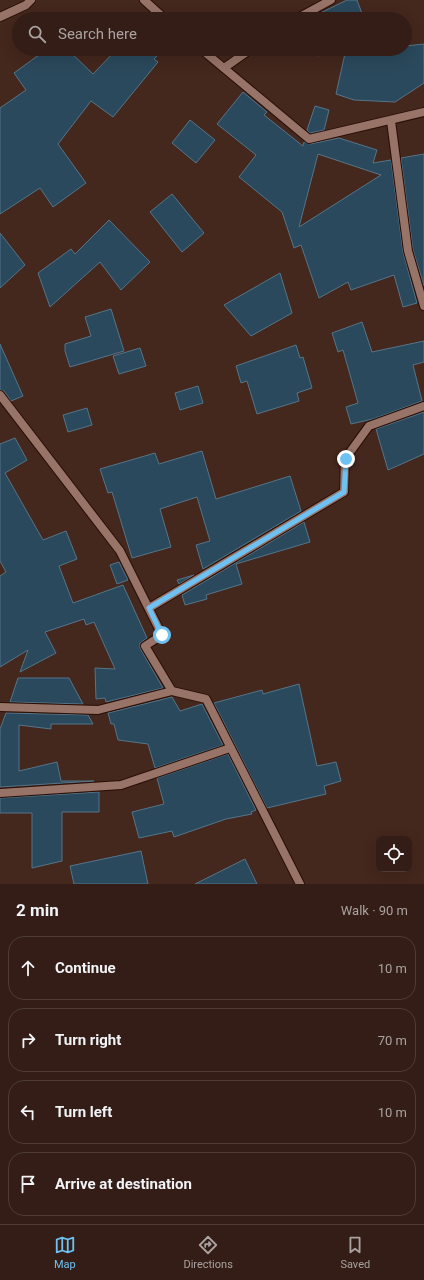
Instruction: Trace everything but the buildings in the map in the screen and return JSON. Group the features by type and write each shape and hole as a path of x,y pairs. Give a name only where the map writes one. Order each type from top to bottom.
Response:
{"street":[{"path":"0,17 31,0"},
{"path":"144,0 157,12"},
{"path":"309,12 331,0"},
{"path":"209,56 309,139 391,121 424,112"},
{"path":"224,68 241,56"},
{"path":"391,121 408,251 424,306"},
{"path":"0,395 120,551 162,635 145,646 172,690"},
{"path":"149,608 344,492 346,459 369,426 424,406"},
{"path":"0,706 98,710 172,690 206,699 300,884"},
{"path":"0,793 120,785 230,748"}],"route":[{"path":"162,635 149,608 344,492 346,459"}]}
